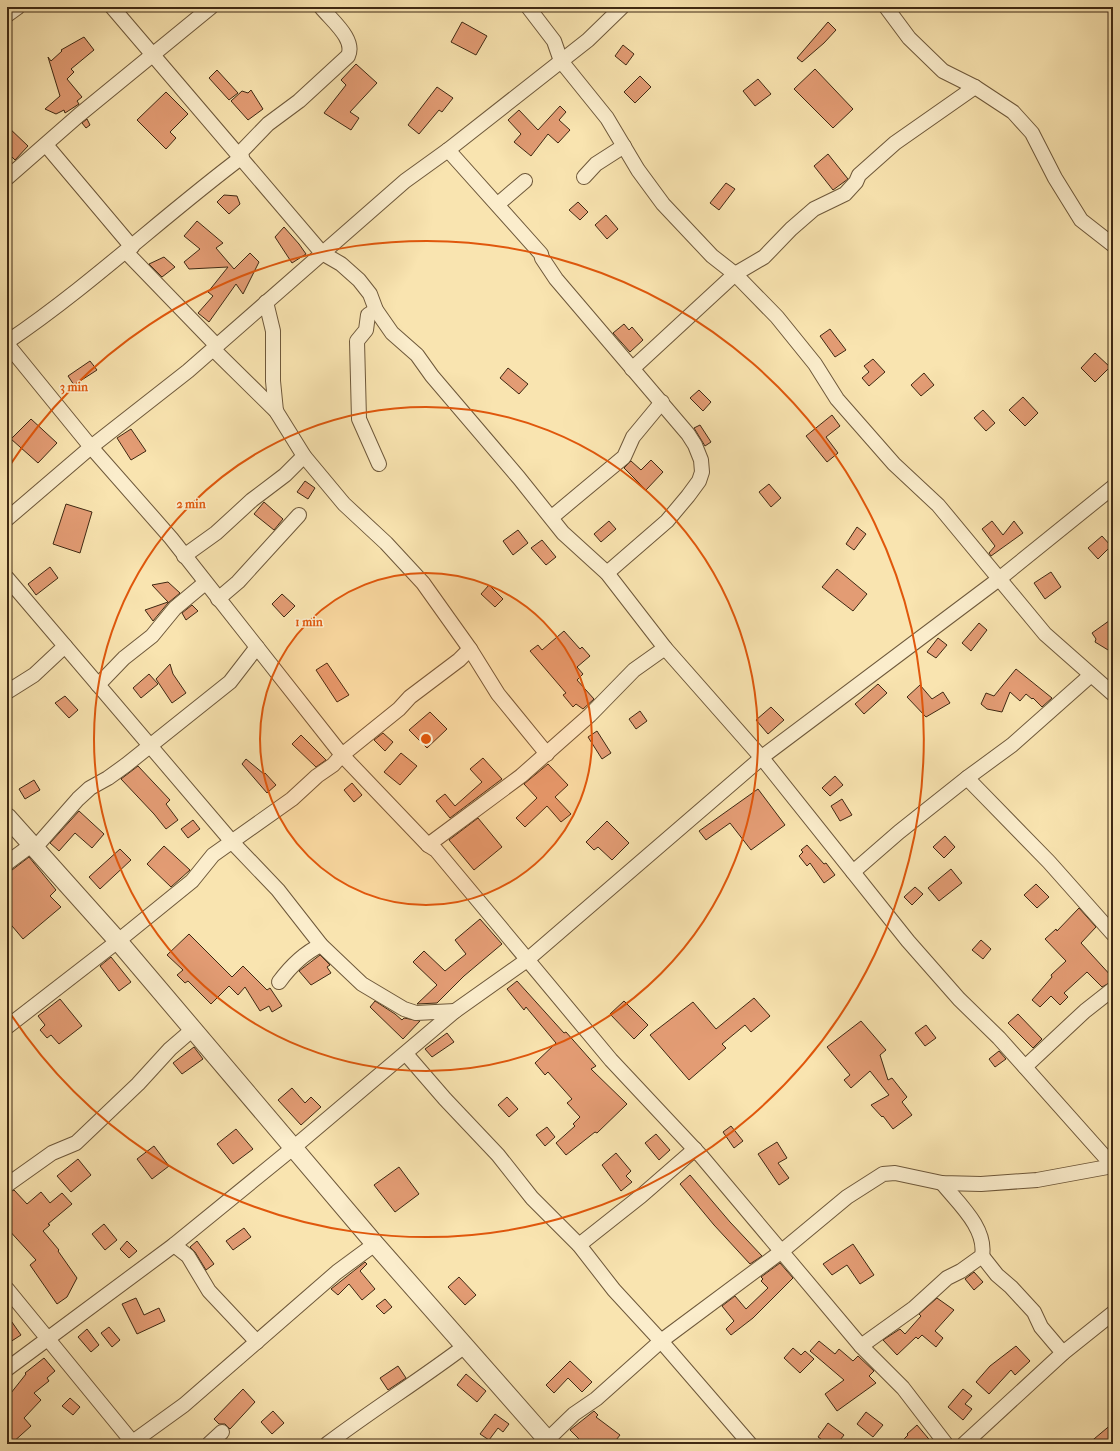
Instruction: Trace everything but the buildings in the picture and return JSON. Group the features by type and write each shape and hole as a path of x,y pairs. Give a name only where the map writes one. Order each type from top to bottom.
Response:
{"street":[{"path":"7,15 18,7"},
{"path":"112,7 322,253 342,264 359,280 370,294 376,310 392,333 417,355 432,376 552,517 563,533 606,573 665,648 762,758 908,940 959,999 1025,1067 1113,1166"},
{"path":"7,178 85,110 211,7"},
{"path":"321,7 348,41 351,50 348,56 299,101 268,124 240,156 188,198 129,250 7,343 91,447 156,520 342,755 428,845 436,850 611,1060 695,1149 861,1346 903,1388 946,1444"},
{"path":"528,7 554,41 561,61 607,118 638,170 663,204 712,256 735,274 778,317 815,364 837,399 894,464 938,504 1046,634 1113,694"},
{"path":"7,519 91,447 182,376 215,348 405,181 448,150 588,40 622,7"},
{"path":"886,7 909,38 943,71 975,87 1013,112 1032,133 1055,178 1081,220 1113,245"},
{"path":"632,369 735,274 764,257 791,229 814,209 845,194 856,182 859,175 894,143 975,87"},
{"path":"46,145 129,250 215,348 276,411 304,456 344,504 380,538 423,583 470,650 498,694 548,754"},
{"path":"584,177 596,164 624,146"},
{"path":"448,150 498,204 541,254 556,280 662,402 695,445 701,460 702,472 699,481 667,520 606,573"},
{"path":"498,204 525,181"},
{"path":"266,302 273,331 272,381 276,411"},
{"path":"376,310 368,315 366,330 358,341 360,419 380,464"},
{"path":"552,517 624,457 633,437 662,402"},
{"path":"184,556 216,532 252,500 285,475 304,456"},
{"path":"7,1369 174,1245 293,1148 456,1011 527,960 762,758 999,579 1113,487"},
{"path":"218,599 238,582 299,515"},
{"path":"7,578 233,843 278,890 321,945 362,984 404,1009 416,1013 456,1011"},
{"path":"98,686 124,658 152,636 175,608 205,583"},
{"path":"7,692 34,674 65,646"},
{"path":"7,863 32,847 90,788 108,778 230,682 257,647"},
{"path":"428,845 521,776 548,754 590,716 634,670 665,648"},
{"path":"7,1027 118,941 192,881 213,855 223,847 233,843 254,824 292,799 342,755 399,709 410,697 460,660 470,650"},
{"path":"853,872 899,832 967,778 1012,745 1091,675"},
{"path":"967,778 1049,862 1113,934"},
{"path":"7,817 32,847 118,941 192,1030 547,1443 574,1414 596,1399 661,1341 782,1251 847,1197 883,1174 894,1173 942,1183 981,1184 1037,1180 1113,1166"},
{"path":"279,982 289,969 300,959 313,948 321,945"},
{"path":"1025,1067 1085,1011 1113,989"},
{"path":"7,1185 52,1153 76,1143 138,1084 170,1049 192,1030"},
{"path":"406,1054 445,1099 498,1155 532,1198 579,1245 614,1290 661,1341 746,1443"},
{"path":"579,1245 641,1196 695,1149"},
{"path":"861,1346 914,1308 947,1278 961,1271 982,1256 984,1246 980,1233 942,1183"},
{"path":"7,1289 132,1444 184,1405 337,1272 375,1244"},
{"path":"174,1245 188,1256 209,1291 257,1342"},
{"path":"982,1256 997,1275 1012,1286 1034,1312 1041,1327 1063,1353"},
{"path":"964,1444 1063,1353 1113,1313"},
{"path":"327,1444 357,1421 416,1382 465,1346"},
{"path":"209,1444 222,1432"}]}
